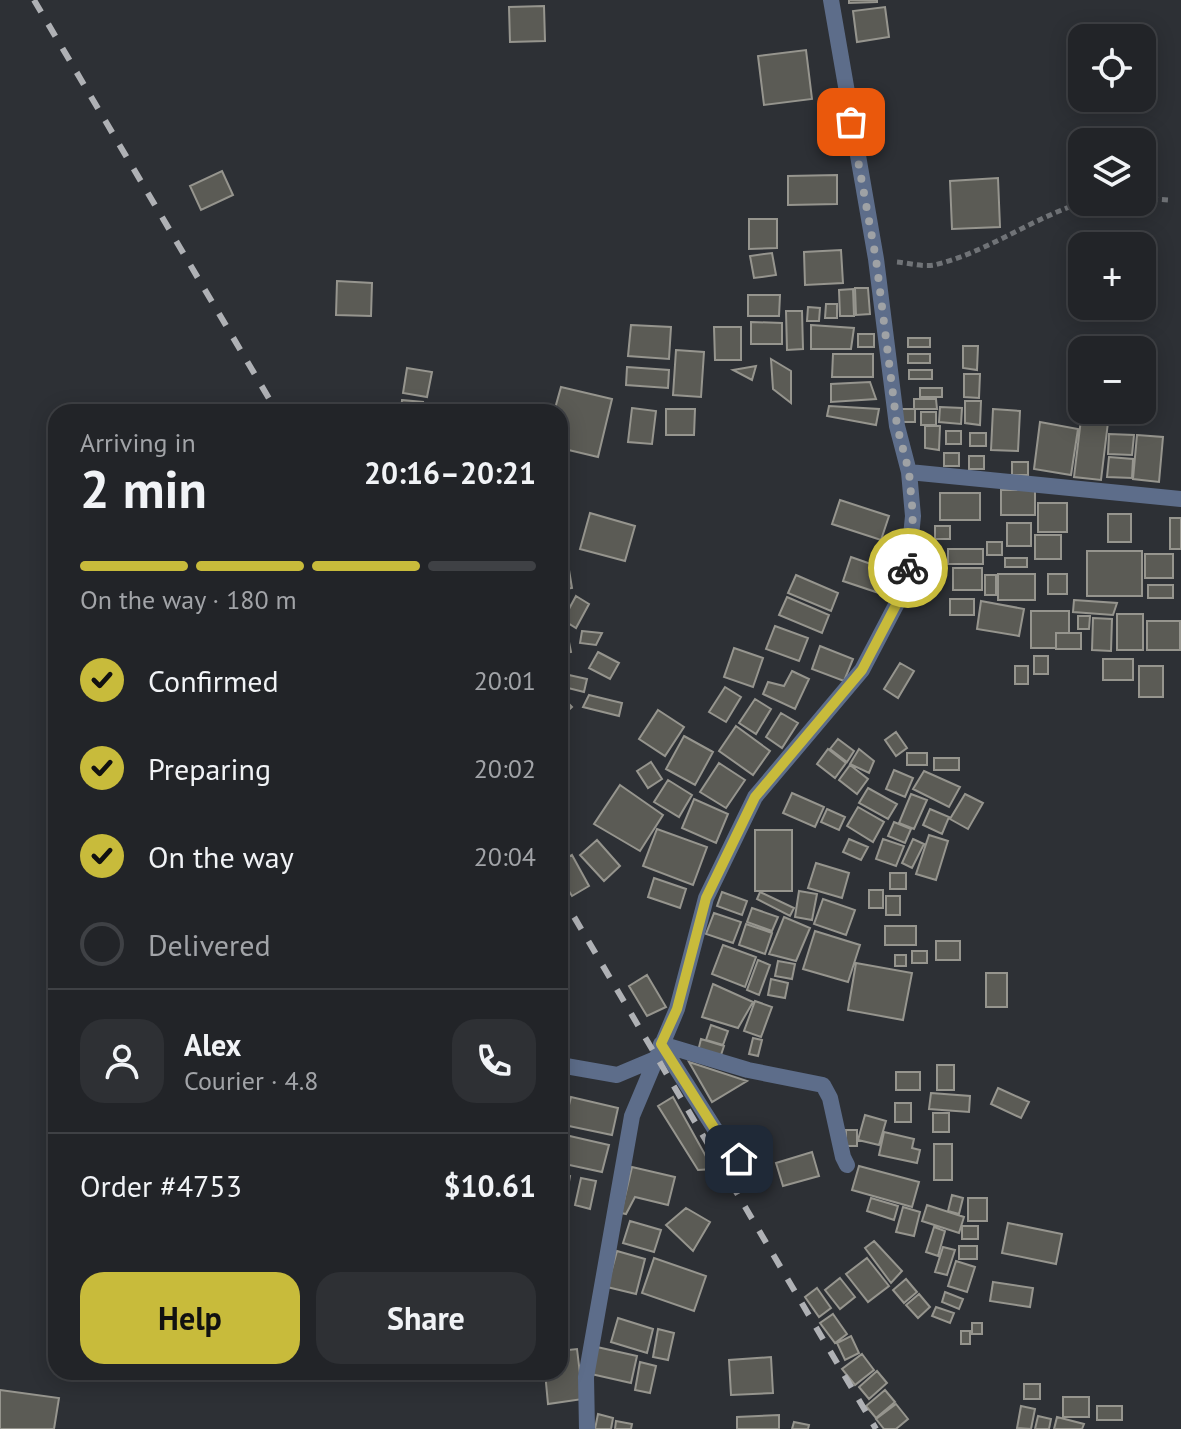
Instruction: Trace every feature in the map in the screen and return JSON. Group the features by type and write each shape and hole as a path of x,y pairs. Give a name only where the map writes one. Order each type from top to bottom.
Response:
{"street":[{"path":"587,1429 586,1377 632,1116 677,1009 706,898 755,797 862,670 906,586 913,516 909,472 897,426 876,259 831,0"},
{"path":"909,472 1181,499"},
{"path":"658,1052 739,1159"},
{"path":"568,1066 617,1075 658,1052 823,1085 830,1098 847,1165"}],"path":[{"path":"1156,199 1169,200"},
{"path":"876,259 931,266 1068,208"}],"building":[{"path":"849,0 877,0 877,2 849,3"},
{"path":"544,6 545,41 510,42 509,7"},
{"path":"885,7 889,37 857,42 853,11"},
{"path":"806,50 812,99 764,105 758,56"},
{"path":"222,171 233,195 201,210 190,186"},
{"path":"837,175 837,204 788,205 788,176"},
{"path":"998,178 1000,227 952,229 950,181"},
{"path":"749,219 777,219 777,248 749,249"},
{"path":"841,250 843,283 805,285 804,252"},
{"path":"772,253 776,275 754,278 750,256"},
{"path":"337,281 372,283 371,316 336,315"},
{"path":"855,288 868,288 870,314 856,315"},
{"path":"853,289 854,316 840,316 839,290"},
{"path":"748,295 780,295 779,316 748,316"},
{"path":"826,304 837,304 837,318 825,318"},
{"path":"808,307 820,308 819,321 807,321"},
{"path":"786,311 802,311 803,349 787,350"},
{"path":"751,322 782,323 782,344 751,344"},
{"path":"631,325 671,327 669,359 628,356"},
{"path":"811,325 854,328 851,349 811,349"},
{"path":"714,327 741,327 741,360 715,360"},
{"path":"858,334 874,334 874,347 858,347"},
{"path":"908,338 930,338 930,347 908,347"},
{"path":"963,346 978,346 977,370 963,368"},
{"path":"676,350 704,352 701,397 673,395"},
{"path":"833,354 873,354 873,377 832,377"},
{"path":"908,354 930,354 930,363 908,363"},
{"path":"771,359 791,371 791,403 773,389"},
{"path":"756,366 752,380 733,370"},
{"path":"627,367 669,370 668,388 626,385"},
{"path":"407,368 432,372 427,397 403,393"},
{"path":"909,370 932,370 932,379 909,379"},
{"path":"964,374 980,374 979,398 964,397"},
{"path":"870,382 876,399 831,402 831,384"},
{"path":"561,387 612,399 598,457 568,450 568,404 556,404"},
{"path":"920,388 942,388 942,397 920,397"},
{"path":"914,399 936,399 937,409 914,409"},
{"path":"402,400 423,402 423,404 402,404"},
{"path":"965,401 981,401 980,425 965,423"},
{"path":"829,406 879,409 876,425 827,416"},
{"path":"940,407 962,408 961,424 939,422"},
{"path":"632,408 656,411 652,444 628,442"},
{"path":"666,409 695,409 694,435 666,435"},
{"path":"899,409 915,409 915,422 899,422"},
{"path":"993,409 1020,411 1018,451 991,450"},
{"path":"921,412 936,412 936,425 921,425"},
{"path":"1040,422 1078,429 1071,475 1034,469"},
{"path":"1080,424 1108,424 1101,480 1074,477"},
{"path":"925,426 940,426 939,450 925,448"},
{"path":"946,431 961,431 961,444 946,444"},
{"path":"970,433 986,433 986,446 970,446"},
{"path":"1109,434 1134,435 1132,455 1108,454"},
{"path":"1137,435 1163,437 1159,482 1133,479"},
{"path":"944,453 959,453 959,466 944,466"},
{"path":"969,456 984,456 984,469 969,469"},
{"path":"1109,457 1133,459 1132,478 1107,477"},
{"path":"1012,462 1028,462 1028,475 1012,475"},
{"path":"1001,490 1035,490 1035,515 1001,515"},
{"path":"940,493 980,493 980,520 940,520"},
{"path":"840,500 889,516 881,540 832,524"},
{"path":"1038,503 1067,503 1067,532 1038,532"},
{"path":"590,513 635,526 625,561 580,549"},
{"path":"1108,514 1131,514 1131,542 1108,542"},
{"path":"1170,518 1181,518 1181,549 1170,549"},
{"path":"1007,523 1031,523 1031,546 1007,546"},
{"path":"935,526 950,526 950,539 935,539"},
{"path":"1035,535 1061,535 1061,559 1035,559"},
{"path":"987,542 1002,542 1002,555 987,555"},
{"path":"948,549 983,549 983,564 948,564"},
{"path":"1087,551 1142,551 1142,596 1087,596"},
{"path":"1145,554 1173,554 1173,578 1145,578"},
{"path":"851,557 891,571 891,597 843,581"},
{"path":"1005,558 1027,558 1027,567 1005,567"},
{"path":"568,564 572,588 568,589"},
{"path":"953,568 982,568 982,590 953,590"},
{"path":"998,574 1035,574 1035,600 998,600"},
{"path":"1048,574 1067,574 1067,594 1048,594"},
{"path":"796,575 838,593 831,611 788,593"},
{"path":"985,575 996,575 996,595 985,595"},
{"path":"1148,585 1173,585 1173,598 1148,598"},
{"path":"576,596 589,604 576,628 568,623 568,611"},
{"path":"787,597 829,615 822,633 779,615"},
{"path":"950,599 974,599 974,615 950,615"},
{"path":"1074,600 1117,603 1113,615 1073,612"},
{"path":"981,601 1024,609 1019,636 977,629"},
{"path":"1031,611 1069,611 1069,633 1056,633 1056,648 1031,648"},
{"path":"1117,614 1143,614 1143,650 1117,650"},
{"path":"1078,616 1090,616 1089,629 1078,629"},
{"path":"1093,618 1112,619 1111,651 1092,650"},
{"path":"1147,621 1180,621 1180,650 1147,650"},
{"path":"775,626 808,638 799,661 766,649"},
{"path":"582,631 602,633 596,645 580,643"},
{"path":"1056,633 1081,633 1081,649 1056,649"},
{"path":"820,646 853,659 844,681 812,669"},
{"path":"734,648 763,658 753,687 724,677"},
{"path":"598,652 619,663 610,679 589,668"},
{"path":"1034,656 1048,656 1048,674 1034,674"},
{"path":"1103,659 1133,659 1133,680 1103,680"},
{"path":"900,663 914,671 898,698 884,689"},
{"path":"1015,666 1028,666 1028,684 1015,684"},
{"path":"1139,666 1163,666 1163,697 1139,697"},
{"path":"792,671 809,679 795,709 763,694 768,682 784,686"},
{"path":"568,675 587,679 584,692 568,688"},
{"path":"725,687 741,697 726,722 709,712"},
{"path":"589,695 622,703 619,716 583,707"},
{"path":"755,699 771,709 756,734 739,723"},
{"path":"658,710 684,727 665,756 639,739"},
{"path":"781,713 798,723 782,748 766,737"},
{"path":"736,726 770,751 753,775 719,751"},
{"path":"896,732 907,748 896,756 885,740"},
{"path":"684,736 713,752 695,785 666,769"},
{"path":"838,739 854,751 847,762 830,749"},
{"path":"828,749 846,763 835,778 817,764"},
{"path":"859,749 874,761 869,773 850,764"},
{"path":"907,753 927,753 927,765 907,765"},
{"path":"934,758 959,758 959,770 934,770"},
{"path":"651,762 662,779 648,788 637,771"},
{"path":"719,763 745,780 726,808 700,792"},
{"path":"850,765 868,779 857,794 839,780"},
{"path":"894,770 913,778 905,797 886,789"},
{"path":"924,771 960,787 949,807 913,789"},
{"path":"668,780 692,795 679,817 654,802"},
{"path":"620,785 663,815 640,851 594,824"},
{"path":"868,788 897,804 888,819 859,803"},
{"path":"792,793 824,807 815,827 783,813"},
{"path":"911,794 927,800 914,829 899,823"},
{"path":"965,794 983,803 968,829 950,819"},
{"path":"694,799 728,814 716,843 682,828"},
{"path":"858,807 884,822 873,842 847,826"},
{"path":"827,809 845,817 839,830 821,822"},
{"path":"930,809 949,817 942,834 923,825"},
{"path":"894,822 911,829 905,843 888,836"},
{"path":"657,829 707,847 693,885 643,866"},
{"path":"755,830 792,830 792,891 755,891"},
{"path":"929,835 948,841 936,880 916,874"},
{"path":"849,839 868,847 861,860 843,852"},
{"path":"883,839 904,846 896,866 876,859"},
{"path":"913,839 924,844 912,868 902,863"},
{"path":"597,840 620,866 604,881 580,855"},
{"path":"572,855 589,886 572,896 568,890 568,857"},
{"path":"816,863 849,873 842,898 808,888"},
{"path":"890,873 906,873 906,889 890,889"},
{"path":"654,878 686,889 680,908 648,897"},
{"path":"869,890 883,890 883,908 869,908"},
{"path":"799,891 817,894 812,920 795,917"},
{"path":"722,892 747,901 742,915 717,906"},
{"path":"760,892 794,908 790,916 757,899"},
{"path":"886,896 900,896 900,915 886,915"},
{"path":"823,899 855,910 846,935 814,924"},
{"path":"752,908 778,917 772,931 747,922"},
{"path":"714,913 741,922 733,943 706,934"},
{"path":"784,917 810,928 796,961 769,954"},
{"path":"746,924 772,933 765,954 739,945"},
{"path":"885,926 916,926 916,945 885,945"},
{"path":"815,931 860,945 848,982 803,969"},
{"path":"936,941 960,941 960,960 936,960"},
{"path":"723,945 756,957 745,987 712,974"},
{"path":"912,951 927,951 927,963 912,963"},
{"path":"895,955 906,955 906,966 895,966"},
{"path":"758,960 770,965 759,995 747,990"},
{"path":"778,961 795,964 792,979 775,976"},
{"path":"856,963 912,973 903,1020 848,1010"},
{"path":"986,973 1007,973 1007,1007 986,1007"},
{"path":"647,975 666,1007 647,1016 629,986"},
{"path":"771,979 788,983 785,998 768,995"},
{"path":"713,984 753,1002 738,1028 702,1017"},
{"path":"755,1001 772,1007 761,1037 744,1031"},
{"path":"711,1025 728,1031 723,1045 706,1040"},
{"path":"753,1038 762,1040 758,1056 749,1054"},
{"path":"701,1039 724,1046 720,1058 698,1051"},
{"path":"689,1062 747,1081 712,1102"},
{"path":"937,1065 954,1065 954,1090 937,1090"},
{"path":"896,1072 920,1072 920,1090 896,1090"},
{"path":"998,1088 1029,1102 1021,1118 991,1104"},
{"path":"931,1093 970,1096 969,1112 929,1109"},
{"path":"571,1097 618,1108 612,1135 568,1126"},
{"path":"673,1097 713,1169 698,1170 658,1106"},
{"path":"895,1103 911,1103 911,1122 895,1122"},
{"path":"933,1113 949,1113 949,1132 933,1132"},
{"path":"865,1115 886,1121 879,1145 858,1140"},
{"path":"846,1130 857,1130 857,1146 846,1146"},
{"path":"884,1132 914,1139 912,1148 920,1150 917,1163 879,1155"},
{"path":"568,1136 609,1145 602,1172 568,1165"},
{"path":"934,1144 952,1144 952,1180 934,1180"},
{"path":"812,1152 819,1176 783,1186 776,1163"},
{"path":"859,1166 919,1182 912,1207 852,1190"},
{"path":"632,1167 675,1177 668,1205 635,1197 626,1214 621,1213"},
{"path":"581,1178 596,1181 590,1209 575,1205"},
{"path":"952,1195 963,1198 959,1214 948,1211"},
{"path":"871,1198 898,1206 894,1220 867,1211"},
{"path":"968,1198 987,1198 987,1221 968,1221"},
{"path":"927,1205 964,1217 959,1233 922,1221"},
{"path":"903,1207 920,1212 914,1236 896,1232"},
{"path":"686,1208 710,1222 693,1251 666,1225"},
{"path":"630,1221 661,1230 654,1252 623,1243"},
{"path":"1008,1223 1062,1234 1056,1264 1002,1253"},
{"path":"962,1226 978,1226 978,1239 962,1239"},
{"path":"934,1227 945,1231 938,1256 926,1252"},
{"path":"874,1241 902,1271 891,1283 865,1248"},
{"path":"959,1246 977,1246 977,1259 959,1259"},
{"path":"943,1247 955,1250 947,1275 935,1272"},
{"path":"617,1251 645,1259 636,1294 607,1287"},
{"path":"654,1258 706,1276 694,1311 642,1293"},
{"path":"867,1258 889,1286 868,1302 846,1274"},
{"path":"956,1261 975,1267 967,1292 948,1286"},
{"path":"840,1278 855,1297 840,1309 825,1290"},
{"path":"906,1279 917,1292 904,1303 893,1290"},
{"path":"993,1282 1033,1288 1030,1307 990,1301"},
{"path":"817,1288 831,1308 819,1317 805,1297"},
{"path":"945,1292 963,1299 959,1309 942,1302"},
{"path":"919,1294 930,1307 918,1318 906,1305"},
{"path":"936,1307 954,1313 950,1323 932,1316"},
{"path":"833,1314 847,1334 835,1343 820,1323"},
{"path":"618,1318 653,1329 647,1353 611,1342"},
{"path":"972,1323 982,1323 982,1334 972,1334"},
{"path":"658,1329 674,1333 668,1360 653,1357"},
{"path":"961,1331 970,1331 970,1344 961,1344"},
{"path":"851,1336 859,1353 845,1360 837,1343"},
{"path":"597,1347 637,1356 631,1383 591,1374"},
{"path":"577,1349 583,1399 548,1404 546,1380 568,1380 568,1350"},
{"path":"862,1354 874,1370 855,1385 842,1369"},
{"path":"771,1357 773,1393 731,1395 729,1360"},
{"path":"640,1362 656,1366 650,1393 635,1390"},
{"path":"877,1371 887,1383 869,1399 859,1387"},
{"path":"1024,1384 1040,1384 1040,1399 1024,1399"},
{"path":"0,1390 59,1398 54,1429 0,1429"},
{"path":"885,1390 895,1402 876,1418 866,1406"},
{"path":"1063,1397 1089,1397 1089,1417 1063,1417"},
{"path":"896,1404 908,1419 896,1429 884,1429 876,1419"},
{"path":"1021,1406 1035,1409 1031,1429 1017,1428"},
{"path":"1097,1406 1122,1406 1122,1420 1097,1420"},
{"path":"598,1414 613,1418 611,1429 595,1429"},
{"path":"779,1415 779,1429 737,1429 737,1417"},
{"path":"1038,1416 1051,1419 1049,1429 1035,1429"},
{"path":"1057,1417 1084,1424 1082,1429 1054,1429"},
{"path":"616,1421 632,1424 631,1429 615,1429"},
{"path":"794,1422 809,1425 808,1429 792,1429"}],"railway":[{"path":"34,0 272,404"},
{"path":"568,907 876,1429"}],"way so far":[{"path":"851,122 876,259 897,426 909,472 913,516 908,568"}],"route":[{"path":"739,1159 718,1134 661,1044 677,1009 706,898 755,797 862,670 906,586 908,568"}]}
